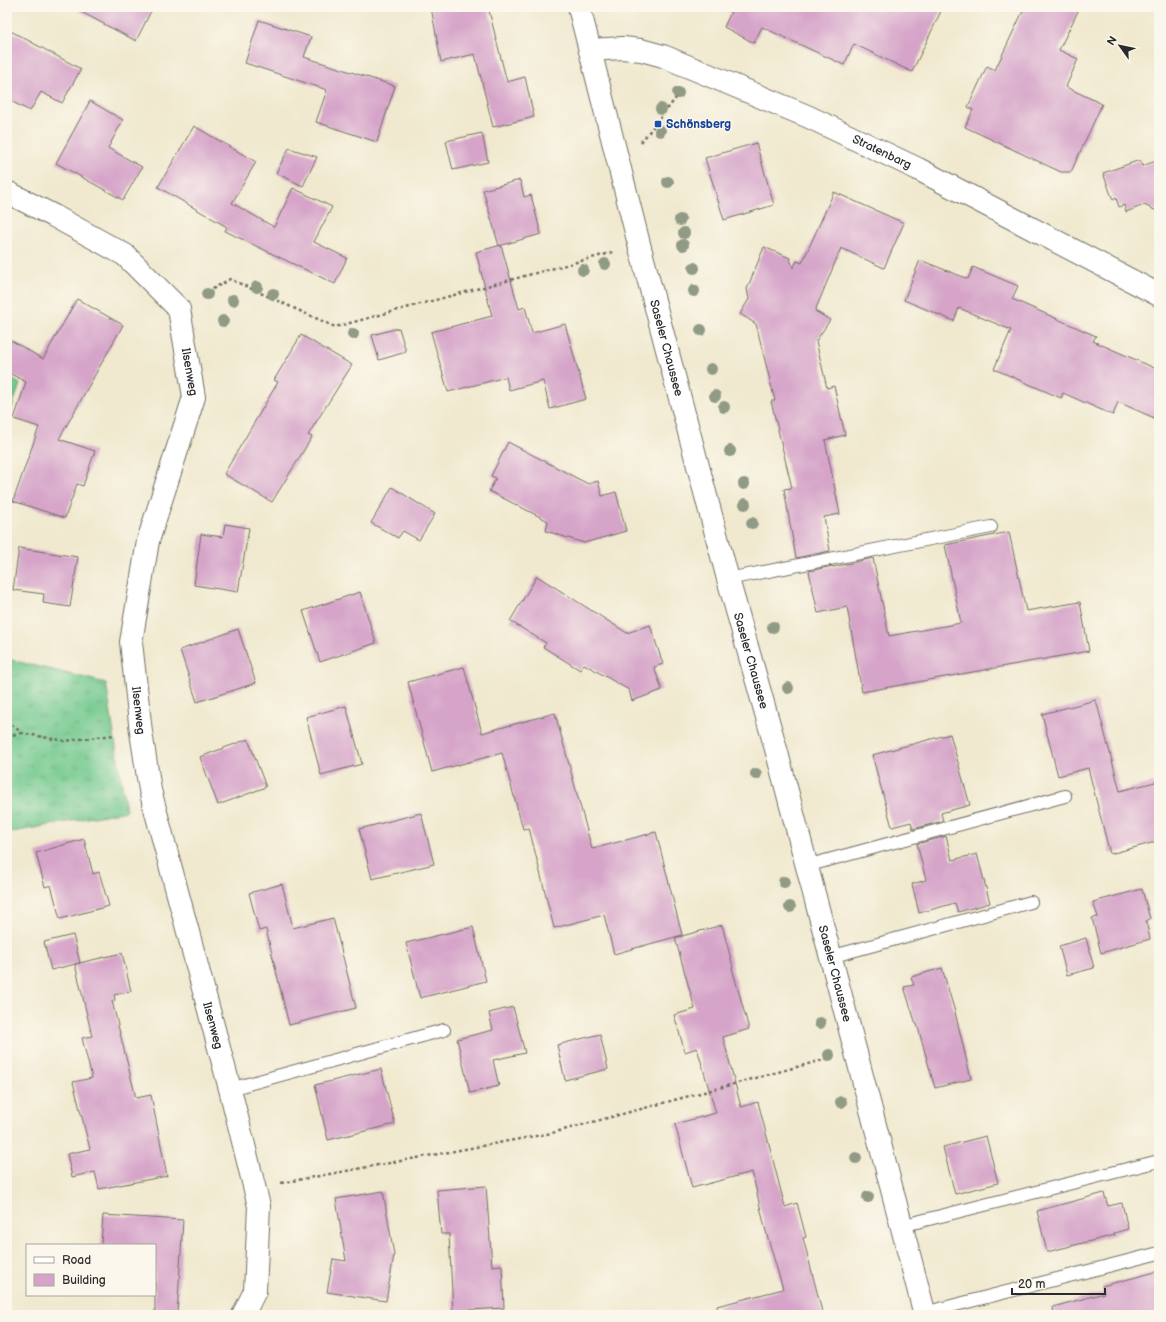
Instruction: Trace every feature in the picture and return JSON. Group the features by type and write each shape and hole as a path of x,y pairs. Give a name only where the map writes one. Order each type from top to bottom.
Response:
{"street":[{"name":"Saseler Chaussee","path":"579,7 728,579 774,742 925,1314"},
{"name":"Stratenbarg","path":"590,50 623,48 641,50 663,56 808,117 918,168 1159,295"},
{"path":"7,192 125,255 179,309"},
{"name":"Ilsenweg","path":"179,309 194,396 148,541 131,642 141,732 150,790 230,1089 259,1206 255,1291 243,1315"}],"lane":[{"path":"728,579 991,528"},
{"path":"806,866 1065,796"},
{"path":"830,957 1031,902"},
{"path":"230,1089 444,1030"},
{"path":"901,1226 1159,1161"},
{"path":"925,1314 1159,1253"}],"path":[{"path":"620,168 698,71"},
{"path":"179,309 230,279 335,327 589,260 640,244"},
{"path":"7,722 22,733"},
{"path":"7,736 22,733 64,741 141,732"},
{"path":"255,1189 552,1133 855,1052"}],"green space":[{"path":"7,376 20,384 7,423"},
{"path":"7,659 106,683 126,811 7,833"}],"building":[{"path":"72,7 153,7 136,41"},
{"path":"431,7 488,7 507,82 525,77 534,117 493,127 475,54 441,62"},
{"path":"721,7 943,7 912,72 854,44 844,65 762,27 754,43 724,27 731,12"},
{"path":"1025,7 1080,7 1059,50 1078,59 1066,87 1102,104 1071,172 1061,172 965,127 973,110 968,107 987,66 995,70"},
{"path":"259,20 311,37 304,57 395,86 377,142 316,122 327,90 245,63"},
{"path":"7,29 81,69 62,103 41,92 30,111 7,99"},
{"path":"90,101 123,120 108,148 142,167 123,200 56,163"},
{"path":"194,126 256,162 232,203 274,227 293,188 332,207 314,242 347,258 335,284 225,231 227,227 158,187"},
{"path":"482,133 488,162 453,170 446,141"},
{"path":"756,143 774,205 724,220 705,158"},
{"path":"289,148 317,157 303,186 276,173"},
{"path":"1140,160 1142,166 1159,160 1159,212 1144,205 1126,212 1124,205 1119,207 1116,198 1113,200 1103,173"},
{"path":"520,180 524,197 531,195 541,234 499,246 483,190"},
{"path":"834,192 904,223 884,268 841,248 815,311 830,320 816,341 827,388 834,386 845,435 825,440 840,514 824,517 830,551 796,558 784,489 792,488 771,401 775,401 756,324 740,314 749,299 747,289 764,247 790,258 793,268 797,261 802,263"},
{"path":"501,245 519,309 525,307 532,333 565,324 586,399 550,409 543,381 509,390 506,377 448,392 431,332 492,316 476,252"},
{"path":"920,260 968,279 973,267 1018,286 1012,299 1096,336 1093,341 1159,370 1159,420 1118,402 1113,415 1063,393 1061,398 994,369 1011,330 959,308 954,321 904,300"},
{"path":"77,299 123,325 59,439 95,451 83,486 77,484 65,518 13,501 39,427 14,419 26,382 7,372 7,338 43,359"},
{"path":"399,328 406,352 379,360 372,335"},
{"path":"301,335 352,365 308,435 312,437 272,502 224,474 278,382 274,380"},
{"path":"508,442 588,484 598,481 602,496 616,492 626,531 584,543 546,531 548,521 489,491 496,478 491,476"},
{"path":"392,487 435,514 419,540 403,531 398,538 371,523"},
{"path":"225,524 249,528 238,592 194,585 201,534 223,537"},
{"path":"1009,532 1026,611 1080,602 1089,651 862,692 847,607 818,613 809,571 873,558 889,636 961,623 945,545"},
{"path":"19,548 78,557 70,607 43,603 44,594 13,590"},
{"path":"537,576 627,633 650,625 663,664 654,667 662,690 632,701 629,690 584,664 580,670 543,647 546,643 510,621"},
{"path":"360,592 376,643 320,662 303,611"},
{"path":"238,629 256,683 197,702 180,650"},
{"path":"464,667 482,733 555,713 592,849 656,832 682,935 614,954 604,915 554,928 529,828 523,829 502,753 432,772 408,682"},
{"path":"1096,700 1120,791 1159,781 1159,841 1110,854 1088,768 1058,776 1042,714"},
{"path":"346,706 362,764 321,775 306,717"},
{"path":"950,734 970,805 941,813 943,821 913,829 911,822 892,827 872,755"},
{"path":"248,739 266,787 218,805 200,757"},
{"path":"421,813 434,864 372,879 359,829"},
{"path":"946,836 952,860 977,854 990,903 958,912 955,903 919,913 912,884 926,880 917,844"},
{"path":"84,839 93,874 99,872 109,906 60,919 51,885 45,887 36,853"},
{"path":"282,884 293,928 333,918 356,1008 289,1025 266,929 259,931 249,893"},
{"path":"1142,889 1150,919 1146,921 1150,939 1101,953 1092,918 1098,917 1093,902"},
{"path":"722,925 749,1029 723,1037 741,1107 758,1102 785,1207 797,1203 806,1237 803,1238 823,1315 718,1315 717,1306 783,1289 765,1228 752,1172 692,1188 675,1124 716,1113 697,1048 685,1052 674,1015 695,1009 675,938"},
{"path":"473,927 486,981 420,998 406,943"},
{"path":"73,935 80,963 51,970 44,942"},
{"path":"1086,938 1094,968 1067,975 1059,946"},
{"path":"122,953 131,991 114,995 115,1000 112,1001 136,1098 151,1095 167,1176 99,1189 95,1172 72,1177 67,1154 90,1149 73,1082 92,1078 82,1038 92,1036 75,964"},
{"path":"942,968 955,1012 971,1079 935,1088 917,1024 904,987 914,985 911,977"},
{"path":"513,1007 525,1053 493,1060 499,1086 470,1093 457,1039 493,1030 489,1013"},
{"path":"600,1034 608,1069 565,1080 557,1045"},
{"path":"381,1069 395,1124 328,1140 315,1085"},
{"path":"986,1136 998,1183 955,1194 943,1147"},
{"path":"486,1186 492,1266 502,1265 504,1308 453,1311 449,1234 441,1234 437,1190"},
{"path":"383,1191 394,1255 386,1301 327,1292 333,1259 346,1261 336,1199"},
{"path":"1104,1193 1108,1206 1122,1203 1128,1229 1114,1233 1115,1235 1047,1252 1037,1211"},
{"path":"103,1215 183,1220 177,1315 155,1315 156,1244 101,1244"},
{"path":"1159,1271 1159,1315 1054,1315 1053,1307 1104,1293 1102,1286"}],"place":[{"name":"Schönsberg","path":"658,124"}]}
